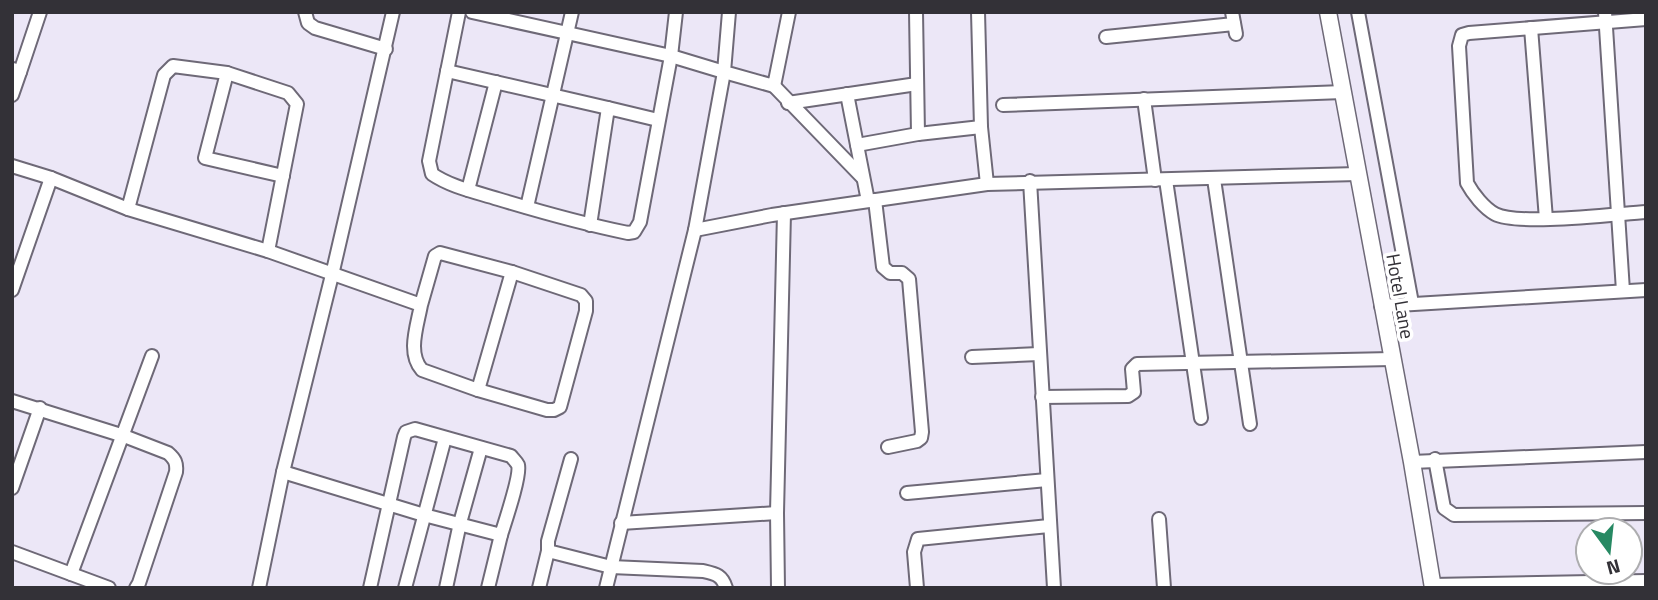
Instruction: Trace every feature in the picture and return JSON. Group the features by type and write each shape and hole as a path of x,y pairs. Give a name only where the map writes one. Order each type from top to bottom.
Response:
{"street":[{"path":"12,95 16,71 40,12"},
{"path":"305,12 308,23 315,28 386,50"},
{"path":"259,588 283,472 393,12"},
{"path":"458,12 429,168 432,174 440,180 468,190 590,225 628,233 634,232 638,227 671,56 676,12"},
{"path":"472,12 671,56 774,86 863,178"},
{"path":"527,207 572,12"},
{"path":"606,588 695,230 724,72 729,12"},
{"path":"774,86 789,12"},
{"path":"916,12 918,134"},
{"path":"978,12 981,127 987,184"},
{"name":"Hotel Lane","path":"1328,12 1359,174 1396,304 1392,359 1423,461 1441,586"},
{"path":"1358,12 1396,304 1646,290"},
{"path":"1606,17 1623,291"},
{"path":"1646,19 1606,17 1531,28 1469,33 1462,35 1460,40 1467,183 1493,213 1508,217 1546,219 1646,212"},
{"path":"1106,37 1234,24"},
{"path":"1531,28 1546,219"},
{"path":"128,209 164,75 173,66 227,73 288,93 297,104 268,251"},
{"path":"447,71 658,120"},
{"path":"227,73 205,158 284,176"},
{"path":"468,190 496,82"},
{"path":"788,103 917,84"},
{"path":"1003,105 1343,92"},
{"path":"847,94 883,267 890,273 902,273 909,279 922,432 921,438 917,440 888,447"},
{"path":"1144,99 1194,363 1201,418"},
{"path":"590,225 608,108"},
{"path":"857,145 918,134 981,127"},
{"path":"12,166 51,178 128,209 268,251 421,306"},
{"path":"695,230 784,213 987,184 1359,174"},
{"path":"12,290 51,178"},
{"path":"1214,179 1250,424"},
{"path":"1030,181 1054,588"},
{"path":"778,588 777,513 784,213"},
{"path":"440,253 512,272 581,295 586,301 586,312 564,397 560,407 554,410 478,390 422,370 416,363 414,345 421,306 435,256 440,253"},
{"path":"478,390 512,272"},
{"path":"972,357 1040,354"},
{"path":"71,574 152,356"},
{"path":"1042,397 1128,396 1134,392 1132,369 1137,364 1392,359"},
{"path":"12,401 124,436 168,453 174,458 177,465 136,588"},
{"path":"12,488 40,408"},
{"path":"370,588 406,432 415,429 510,456 518,466 488,588"},
{"path":"405,588 445,438"},
{"path":"446,588 460,523 481,448"},
{"path":"1646,452 1423,461 1444,508 1454,515 1646,513"},
{"path":"539,588 548,541 571,459"},
{"path":"283,472 389,505 502,535"},
{"path":"907,493 1046,480"},
{"path":"621,523 777,513"},
{"path":"1158,519 1164,588"},
{"path":"916,588 914,552 918,539 1049,526"},
{"path":"548,551 611,567 718,574 726,588"},
{"path":"12,552 109,588"},
{"path":"1441,586 1646,581"}]}
